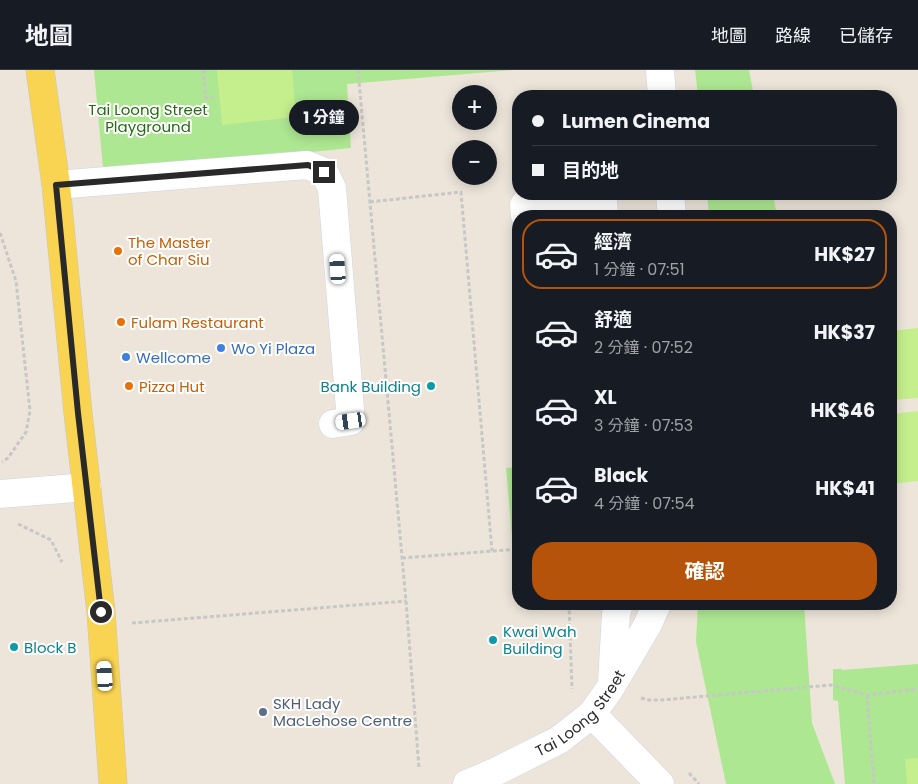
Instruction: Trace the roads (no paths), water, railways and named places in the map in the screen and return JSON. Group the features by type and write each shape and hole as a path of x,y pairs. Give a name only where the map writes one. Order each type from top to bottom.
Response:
{"main road":[{"path":"40,70 56,185 86,487 102,623 113,784"}],"street":[{"path":"660,70 662,90"},
{"path":"56,185 308,165 324,172 332,188 329,270 351,421 333,424"},
{"path":"524,210 524,205 603,200"},
{"path":"0,494 86,487"},
{"path":"611,687 618,610"},
{"name":"Tai Loong Street","path":"467,784 476,782 559,740 582,705 611,687 654,610"},
{"path":"582,705 660,784"}],"place":[{"name":"The Master of Char Siu","path":"118,251"},
{"name":"Fulam Restaurant","path":"121,322"},
{"name":"Wo Yi Plaza","path":"221,348"},
{"name":"Wellcome","path":"126,357"},
{"name":"Pizza Hut","path":"129,386"},
{"name":"Bank Building","path":"431,386"},
{"name":"Kwai Wah Building","path":"493,640"},
{"name":"Block B","path":"14,647"},
{"name":"SKH Lady MacLehose Centre","path":"263,712"}],"park label":[{"name":"Tai Loong Street Playground","path":"148,118"}]}
